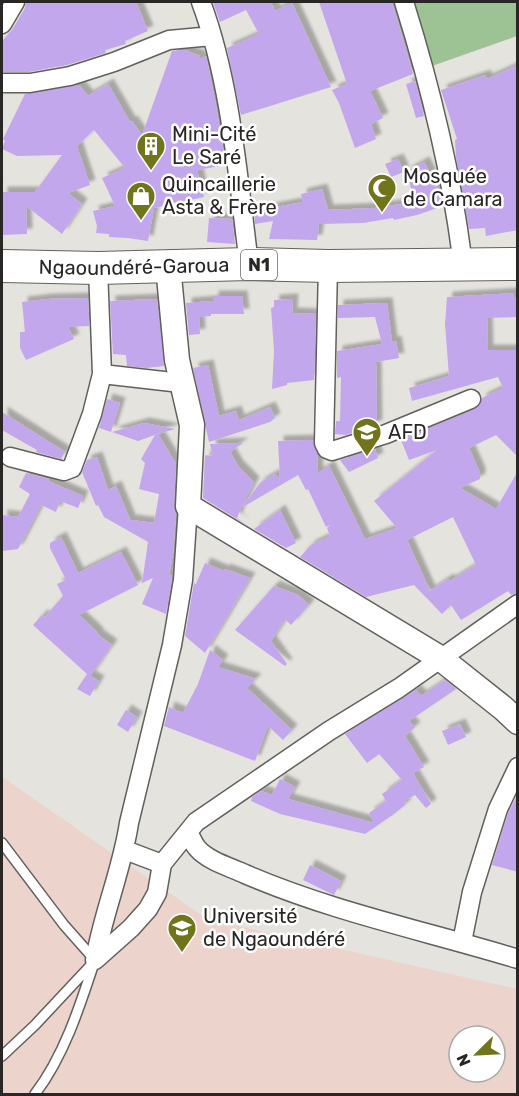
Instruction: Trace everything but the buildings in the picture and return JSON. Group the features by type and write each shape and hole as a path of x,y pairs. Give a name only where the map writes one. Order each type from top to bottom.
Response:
{"highway":[{"name":"Ngaoundéré-Garoua","path":"2,266 98,268 249,264 328,266 518,264"}],"street":[{"path":"2,24 15,2"},
{"path":"201,2 212,36 229,119 249,264"},
{"path":"404,2 433,101 457,220 463,264"},
{"path":"2,83 30,83 69,76 114,62 169,40 212,36"},
{"path":"95,960 100,934 125,850 129,823 172,645 183,580 192,425 181,383 176,350 168,266"},
{"path":"328,266 324,443 327,449 332,451 386,434 471,399"},
{"path":"10,457 64,471 72,468 92,414 102,374 98,268"},
{"path":"102,374 181,383"},
{"path":"188,506 440,658 518,722"},
{"path":"95,960 131,928 148,909 157,893 162,864 196,822 329,731 399,688 518,604"},
{"path":"462,942 472,892 498,809 518,767"},
{"path":"188,832 197,848 213,859 283,890 365,918 462,942 518,959"},
{"path":"125,850 162,864"}],"lane":[{"path":"2,843 64,925 95,960"},
{"path":"2,1056 35,1025 95,960"},
{"path":"35,1095 46,1080 80,1006 95,960"}],"shaded area":[{"name":"Université de Ngaoundéré","path":"2,777 207,919 517,989 517,1094 2,1094"}],"green space":[{"path":"411,2 516,2 517,36 432,66"}],"place":[{"name":"Mini-Cité Le Saré","path":"151,172"},
{"name":"Mosquée de Camara","path":"382,214"},
{"name":"Quincaillerie Asta & Frère","path":"141,222"},
{"name":"AFD","path":"367,458"},
{"name":"Université de Ngaoundéré","path":"182,954"}]}
